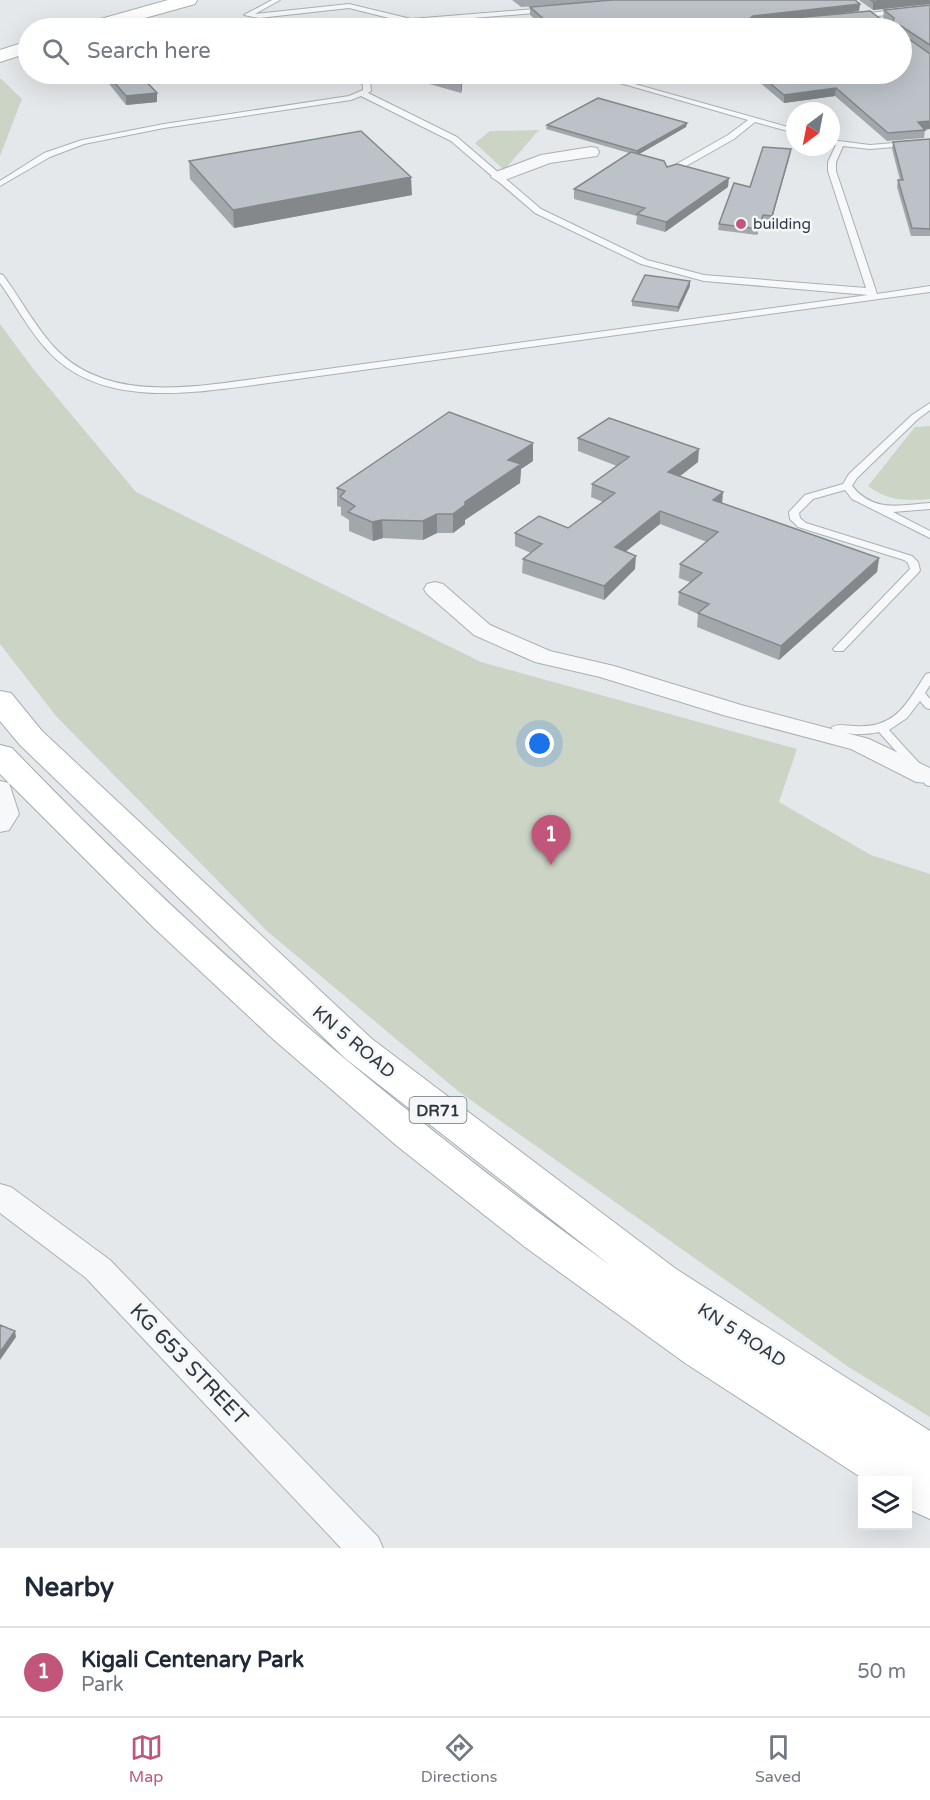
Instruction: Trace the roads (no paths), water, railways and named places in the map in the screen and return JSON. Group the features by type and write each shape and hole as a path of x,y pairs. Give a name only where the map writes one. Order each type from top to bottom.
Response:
{"main road":[{"path":"125,18 188,0"},
{"path":"0,56 18,50"},
{"name":"KN 5 ROAD","path":"0,700 31,738 358,1049 661,1281 930,1455"},
{"name":"KN 5 ROAD","path":"0,755 46,805 222,972 305,1048 442,1160 672,1331 896,1476"},
{"path":"912,1487 930,1499"}],"street":[{"path":"499,177 547,159 591,152"},
{"path":"435,589 482,630 543,657 606,670 732,710 860,744 927,779"},
{"path":"0,789 6,814 0,824"},
{"name":"KG 653 STREET","path":"0,1196 98,1269 365,1548"}],"lane":[{"path":"277,0 247,15 259,16 344,6 400,18"},
{"path":"860,7 874,18"},
{"path":"846,17 930,8"},
{"path":"449,18 553,9"},
{"path":"0,184 47,155 82,142 177,124 338,101 363,94 367,91 367,84"},
{"path":"629,84 786,128"},
{"path":"363,94 454,139 538,211 617,250 671,272 704,278 872,294"},
{"path":"669,172 731,137 754,119"},
{"path":"840,144 870,147 930,142"},
{"path":"833,156 832,171 872,294"},
{"path":"0,277 51,349 81,374 102,381 159,391 261,381 872,294 930,289"},
{"path":"839,649 915,570 913,562 908,558 802,525 795,519 794,512 809,497 847,486 853,476 915,417 930,406"},
{"path":"847,486 856,497 930,535"},
{"path":"880,510 930,506"},
{"path":"837,728 861,731 883,730 899,720 930,676"},
{"path":"919,694 930,706"},
{"path":"883,730 927,779"}],"place":[{"name":"building","path":"741,224"},
{"name":"Kigali Centenary Park","path":"551,865"}]}
